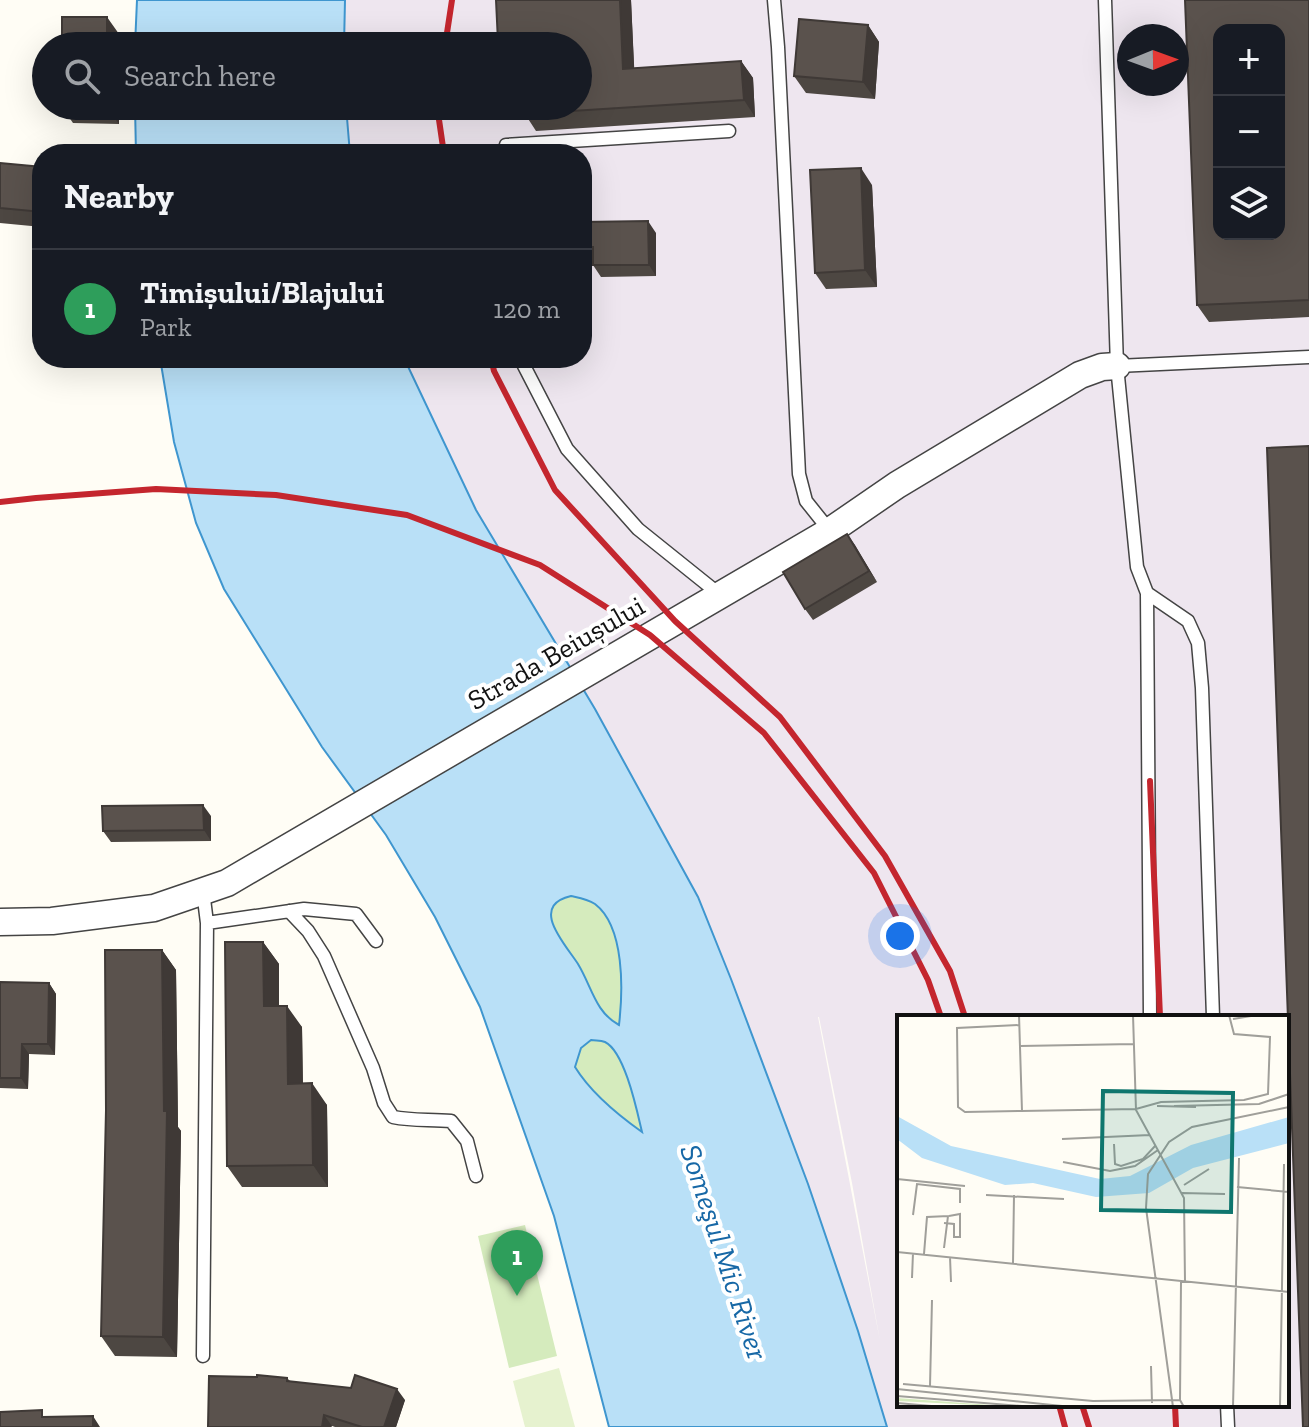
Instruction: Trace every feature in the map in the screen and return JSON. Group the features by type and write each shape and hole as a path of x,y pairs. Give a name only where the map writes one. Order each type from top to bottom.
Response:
{"street":[{"name":"Strada Beiușului","path":"0,922 52,921 154,908 215,887 830,531 897,485 1080,375 1102,367 1117,366"}],"lane":[{"path":"774,0 799,474 806,501 830,531"},
{"path":"1105,0 1117,366 1137,567 1147,593 1150,1015"},
{"path":"522,144 729,131"},
{"path":"1117,366 1309,357"},
{"path":"525,368 567,449 638,529 719,594"},
{"path":"1147,593 1188,621 1198,643 1213,1015"},
{"path":"203,1356 207,923 215,887"},
{"path":"207,923 304,909 356,914 376,941"},
{"path":"289,911 308,931 324,956 373,1068 384,1103 393,1117 411,1121 451,1121 467,1141 476,1176"},
{"path":"1227,1407 1228,1427"}],"shaded area":[{"path":"345,0 1309,0 1309,1427 887,1427 808,1184 698,897 595,709 476,510 409,368 592,368 592,144 349,144 347,120 592,120 592,32 344,32","holes":["818,1017 819,1017 880,1341"]}],"green space":[{"path":"571,896 595,904 612,928 620,960 619,1026 598,1005 554,927 552,908 558,901"},
{"path":"591,1040 604,1042 618,1057 629,1083 643,1134 598,1095 575,1067 581,1048"},
{"path":"525,1225 557,1356 509,1368 478,1236"},
{"path":"559,1368 575,1427 525,1427 513,1381"}],"water":[{"path":"137,0 345,0 344,32 136,32"},
{"path":"135,120 347,120 349,144 136,144"},
{"name":"Someşul Mic River","path":"162,368 409,368 476,510 595,709 698,897 808,1184 887,1427 609,1427 554,1216 480,1007 435,917 386,835 322,747 224,589 196,523 174,442","holes":["571,896 586,900 605,914 617,943 621,978 619,1025 599,1006 578,964 559,937 551,917 552,908 558,901","591,1040 605,1042 619,1057 624,1069 642,1132 606,1103 575,1067 581,1048"]}],"building":[{"path":"496,0 620,0 623,69 741,61 744,100 592,110 592,32 498,32"},
{"path":"1185,0 1309,0 1309,300 1197,305 1189,24 1186,24"},
{"path":"62,17 107,17 107,32 62,32"},
{"path":"799,19 868,25 863,82 794,76"},
{"path":"0,163 32,166 32,211 0,208"},
{"path":"861,168 865,270 815,273 810,170"},
{"path":"648,221 649,265 593,265 592,222"},
{"path":"1309,446 1309,1427 1303,1427 1267,448"},
{"path":"847,534 869,571 805,609 783,572"},
{"path":"203,805 204,830 103,831 102,806"},
{"path":"225,942 263,942 264,1006 287,1006 288,1084 312,1083 313,1165 227,1166"},
{"path":"105,950 162,950 164,1111 167,1111 163,1337 101,1336 106,1110"},
{"path":"0,982 49,983 48,1044 22,1044 21,1078 0,1078"},
{"path":"257,1375 351,1388 355,1375 397,1389 384,1427 362,1427 324,1415 322,1427 208,1427 209,1376"},
{"path":"42,1410 42,1417 93,1416 93,1427 0,1427 0,1412"}],"railway":[{"path":"447,32 452,0"},
{"path":"439,120 443,144"},
{"path":"493,368 555,490 675,621 780,717 885,856 950,971 964,1015"},
{"path":"0,502 156,489 276,495 407,515 540,565 650,635 764,733 874,873 928,980 940,1015"},
{"path":"1150,781 1160,1015"},
{"path":"1060,1407 1065,1427"},
{"path":"1083,1407 1089,1427"},
{"path":"1175,1407 1176,1427"}],"place":[{"name":"Timișului/Blajului","path":"517,1296"}]}
